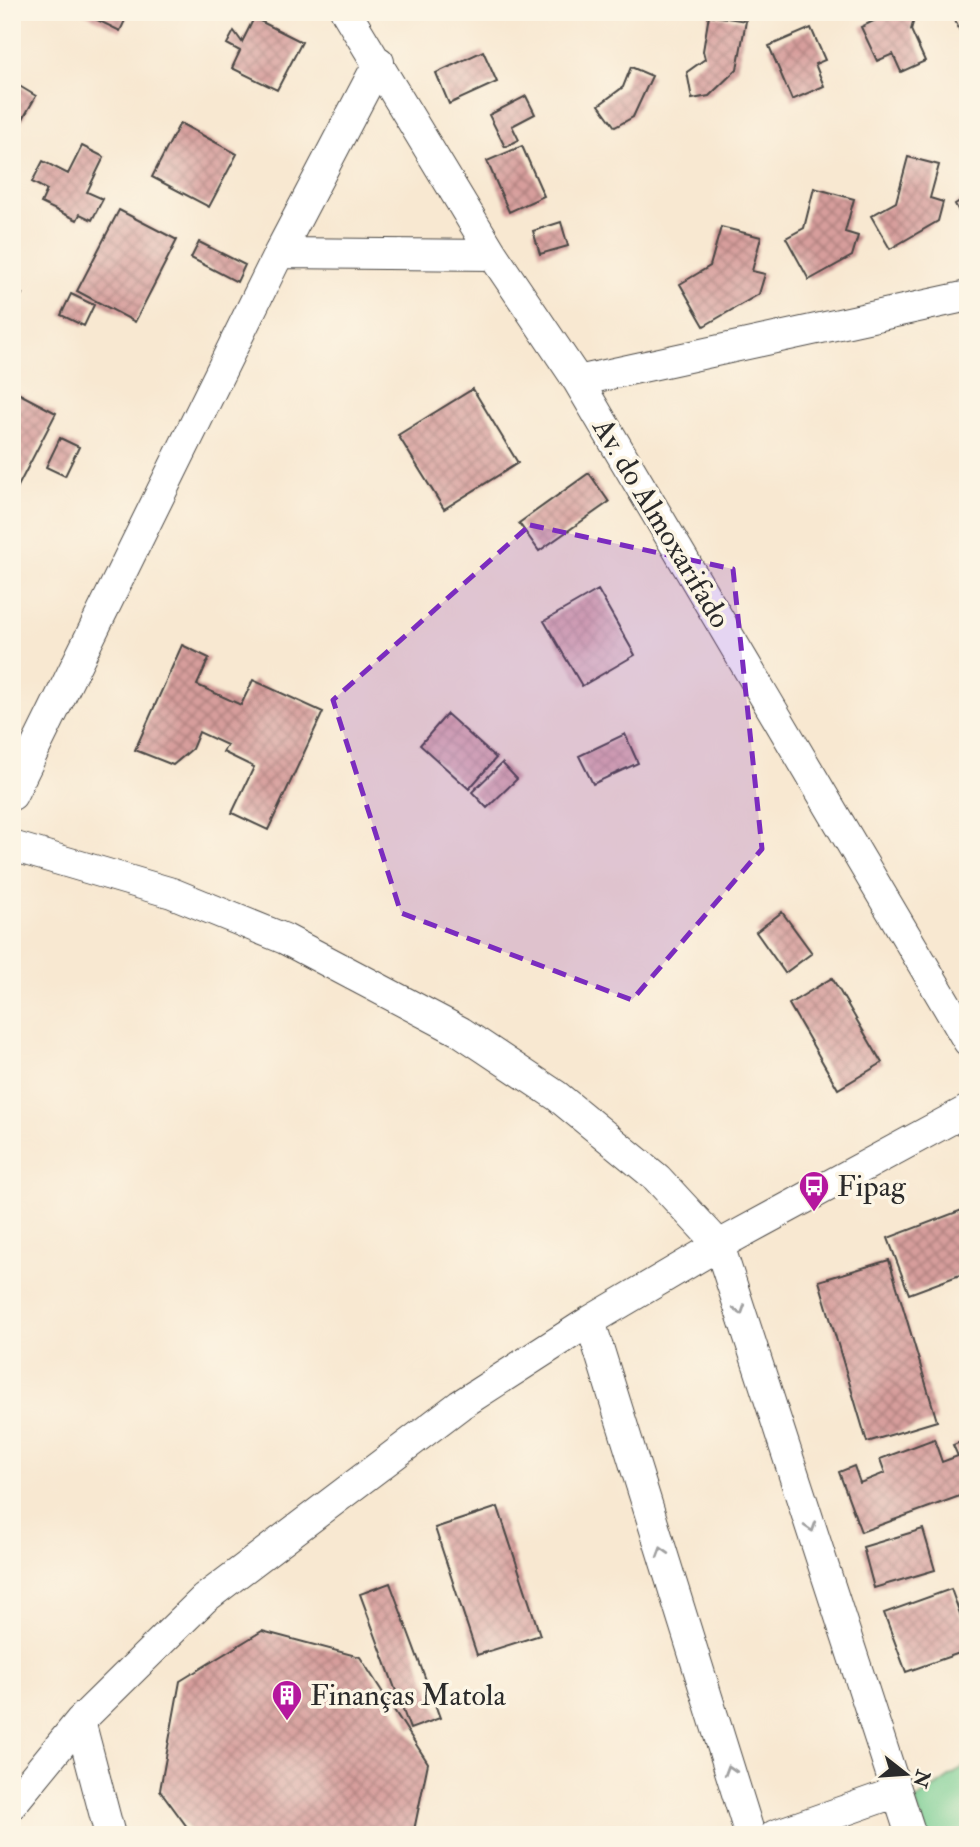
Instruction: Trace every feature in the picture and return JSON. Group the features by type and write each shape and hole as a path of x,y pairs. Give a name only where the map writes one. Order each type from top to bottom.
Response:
{"street":[{"name":"Av. do Almoxarifado","path":"346,12 379,62 493,255 578,381 968,1041"},
{"path":"12,795 279,253 379,62"},
{"path":"279,253 493,255"},
{"path":"578,381 968,296"},
{"path":"12,846 172,894 285,939 461,1032 557,1096 657,1178 719,1245 911,1835"},
{"path":"12,1804 80,1721 215,1591 460,1405 590,1321 719,1245 968,1111"},
{"path":"590,1321 750,1835"},
{"path":"80,1721 110,1835"},
{"path":"775,1835 897,1793"}],"highlighted area":[{"path":"530,525 733,569 762,849 632,1000 401,913 333,700"}],"green space":[{"path":"968,1764 968,1835 927,1835 915,1801"}],"building":[{"path":"81,12 129,12 120,31"},
{"path":"885,12 916,12 911,30 925,61 901,72 893,54 877,61 861,27 884,16"},
{"path":"951,12 968,12 968,48"},
{"path":"709,15 746,21 737,69 709,96 692,99 687,72 705,59 703,51"},
{"path":"254,18 302,42 277,90 232,68 240,51 227,44 234,31 242,42"},
{"path":"811,28 825,60 815,64 824,86 792,100 769,46"},
{"path":"483,51 497,82 449,104 436,73"},
{"path":"631,67 652,76 633,117 615,127 599,105 623,87"},
{"path":"16,84 36,96 12,138 12,91"},
{"path":"526,96 535,114 512,126 519,140 505,147 489,115"},
{"path":"180,123 237,154 209,207 152,177"},
{"path":"82,146 104,157 87,192 103,199 92,220 80,214 77,220 41,203 47,190 32,182 43,161 68,174"},
{"path":"522,146 544,196 509,212 487,161"},
{"path":"908,157 939,165 930,198 943,202 938,221 890,249 871,216 896,202"},
{"path":"814,188 854,199 845,232 858,236 852,256 809,280 786,238 804,228"},
{"path":"968,196 968,228 955,204"},
{"path":"119,210 177,240 135,322 77,291"},
{"path":"561,222 568,246 540,254 533,231"},
{"path":"721,227 761,237 752,271 765,274 759,294 704,326 680,284 710,266"},
{"path":"199,242 245,265 237,282 191,258"},
{"path":"12,289 22,294 12,313"},
{"path":"71,294 94,305 84,326 61,315"},
{"path":"473,389 518,463 444,509 398,435"},
{"path":"12,390 56,413 12,498"},
{"path":"60,438 79,447 65,476 46,467"},
{"path":"589,473 609,502 539,551 519,523"},
{"path":"598,590 635,655 582,686 544,621"},
{"path":"182,645 209,658 197,685 241,705 253,680 323,712 268,830 232,813 254,767 223,752 227,745 199,732 192,749 173,765 135,750"},
{"path":"447,714 496,758 469,789 420,745"},
{"path":"625,734 638,763 593,784 579,756"},
{"path":"502,763 517,779 487,808 472,792"},
{"path":"782,912 812,953 785,973 756,932"},
{"path":"832,978 882,1063 838,1089 789,1004"},
{"path":"962,1210 968,1224 968,1272 909,1294 888,1238"},
{"path":"889,1260 937,1421 867,1442 819,1281"},
{"path":"934,1439 942,1462 958,1456 953,1445 968,1439 968,1493 861,1532 839,1472 854,1466 860,1483 885,1473 880,1459"},
{"path":"498,1507 540,1635 477,1655 435,1528"},
{"path":"923,1529 935,1570 874,1588 863,1547"},
{"path":"390,1583 440,1718 410,1729 360,1594"},
{"path":"951,1589 968,1636 968,1650 906,1672 884,1613"},
{"name":"Finanças Matola","path":"262,1631 360,1657 428,1763 413,1835 193,1835 160,1790 180,1681"}],"place":[{"name":"Fipag","path":"814,1213"},
{"name":"Finanças Matola","path":"287,1722"}]}
